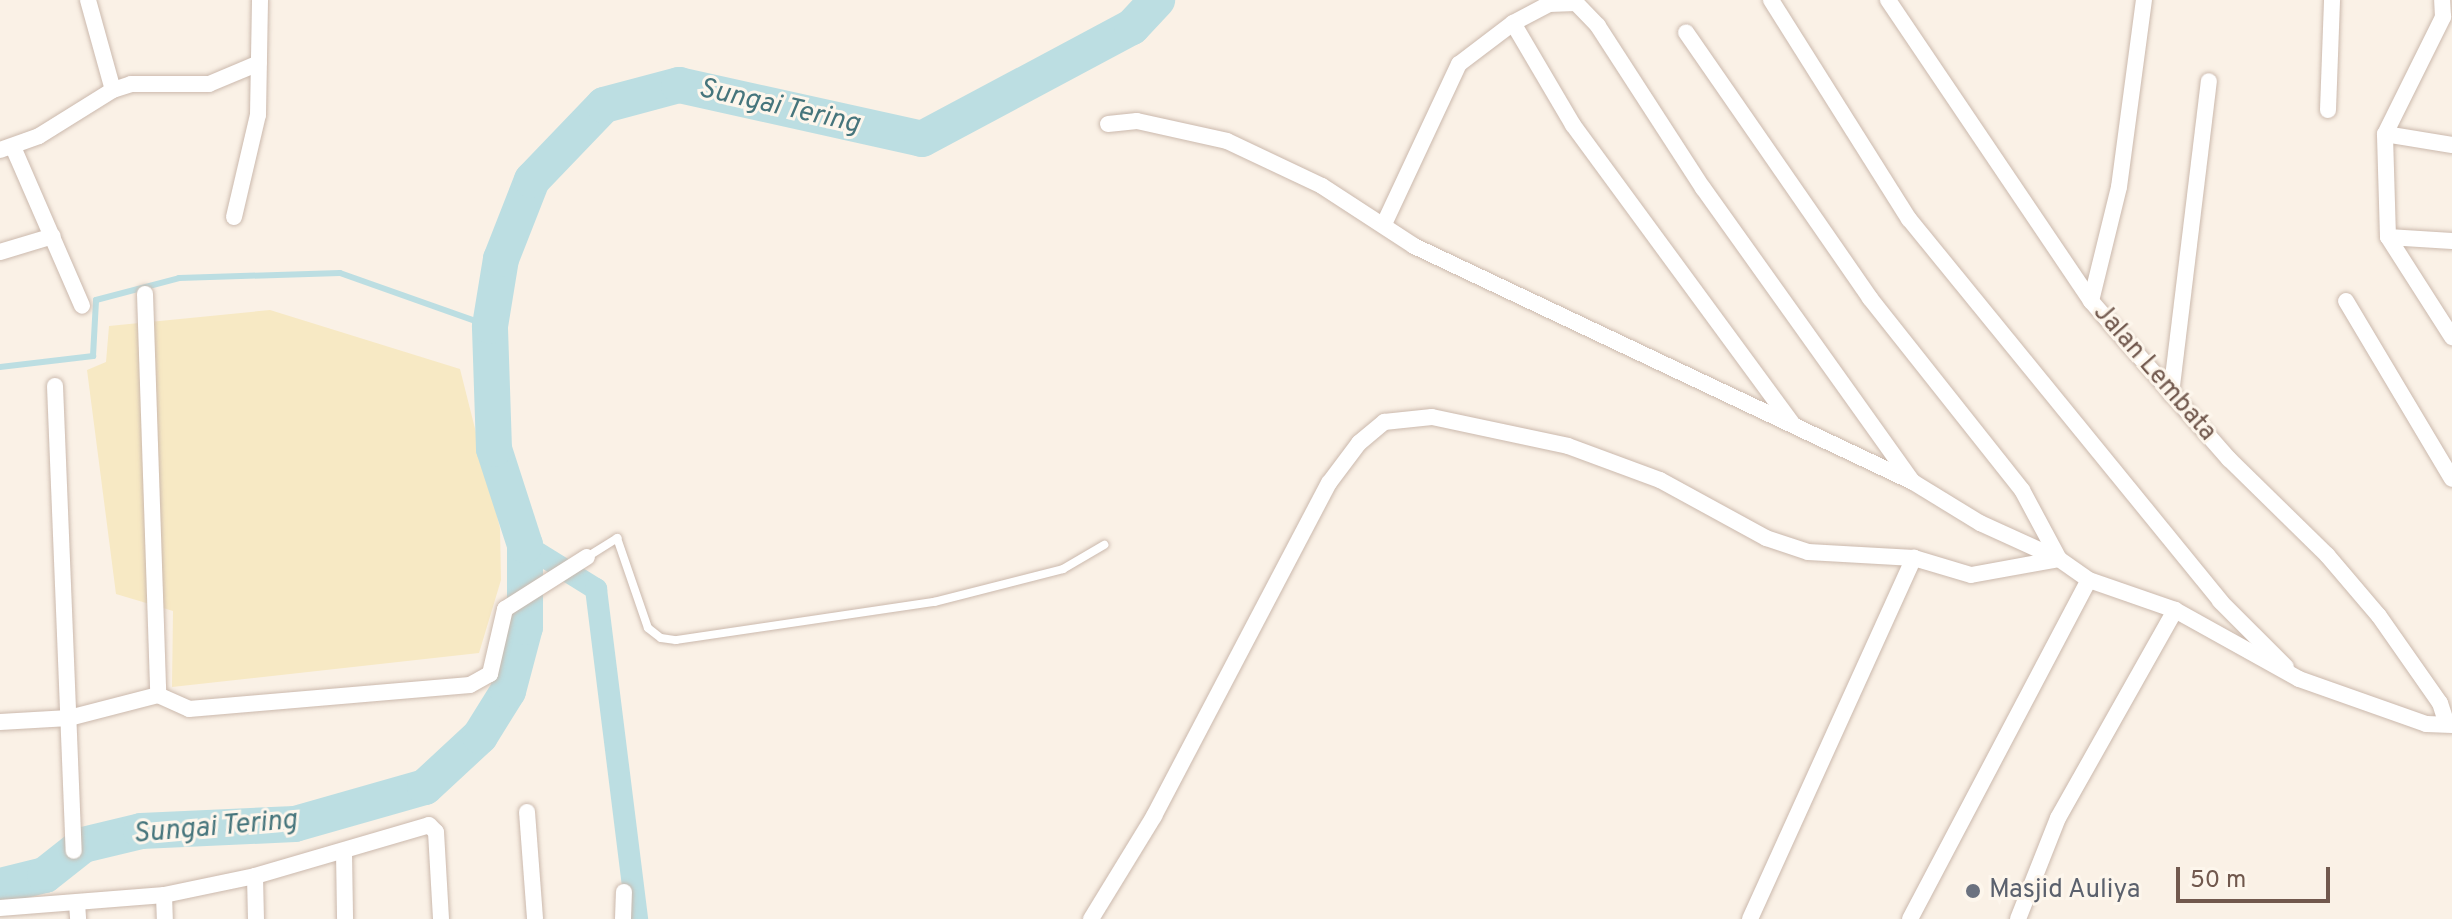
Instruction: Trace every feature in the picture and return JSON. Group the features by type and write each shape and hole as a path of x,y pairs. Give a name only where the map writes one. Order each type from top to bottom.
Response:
{"street":[{"path":"88,0 113,90"},
{"path":"234,217 253,151 260,0"},
{"path":"1771,0 1909,219 2220,601 2299,679"},
{"name":"Jalan Lembata","path":"1888,0 2091,301 2171,394 2379,616 2440,703 2449,724"},
{"path":"2091,301 2119,187 2144,0"},
{"path":"2328,110 2332,0"},
{"path":"2442,0 2448,18 2385,134 2388,237 2452,337"},
{"path":"1384,224 1459,64 1513,23 1549,4 1576,3 1598,26 1703,188 1913,482"},
{"path":"1513,23 1573,125 1793,424"},
{"path":"1686,32 1870,298 2022,490 2059,559"},
{"path":"82,306 53,236 6,149 113,90 131,84 209,84 259,63"},
{"path":"2171,394 2209,81"},
{"path":"1108,124 1137,121 1227,141 1322,186 1428,253 1913,482 1980,523 2059,559 2089,580 2175,610 2299,679 2426,724 2449,724"},
{"path":"2385,134 2452,145"},
{"path":"0,252 53,236"},
{"path":"2388,237 2452,241"},
{"path":"145,294 158,695"},
{"path":"2346,301 2452,479"},
{"path":"55,386 74,851"},
{"path":"1091,919 1154,816 1329,483 1359,443 1384,422 1432,417 1568,446 1660,480 1766,538 1808,552 1914,558 1971,575 2059,559"},
{"path":"0,722 69,718 158,695 189,709 470,685 490,674 499,620 514,602 587,557"},
{"path":"1750,919 1914,558"},
{"path":"1910,919 2089,580"},
{"path":"2018,919 2058,818 2175,610"},
{"path":"527,812 535,919"},
{"path":"0,908 78,911 255,876 433,828 441,919"},
{"path":"344,852 345,919"},
{"path":"255,876 256,919"},
{"path":"623,919 624,892"},
{"path":"164,895 165,919"}],"lane":[{"path":"587,557 617,538 648,628 661,638 676,640 934,602 1063,569 1104,545"}],"sand":[{"path":"270,310 460,369 500,528 501,580 479,653 172,687 173,611 116,594 87,370 106,362 109,326"}],"waterway":[{"name":"Sungai Tering","path":"0,886 45,875 83,845 141,831 295,824 425,787 480,736 508,691 525,627 525,545 494,449 490,326 501,259 532,180 604,105 679,85 922,139 1132,27 1157,0"},
{"path":"0,367 93,356 96,300 179,278 340,273 490,326"},
{"path":"525,545 596,589 637,919"}],"place":[{"name":"Masjid Auliya","path":"1973,891"}]}
